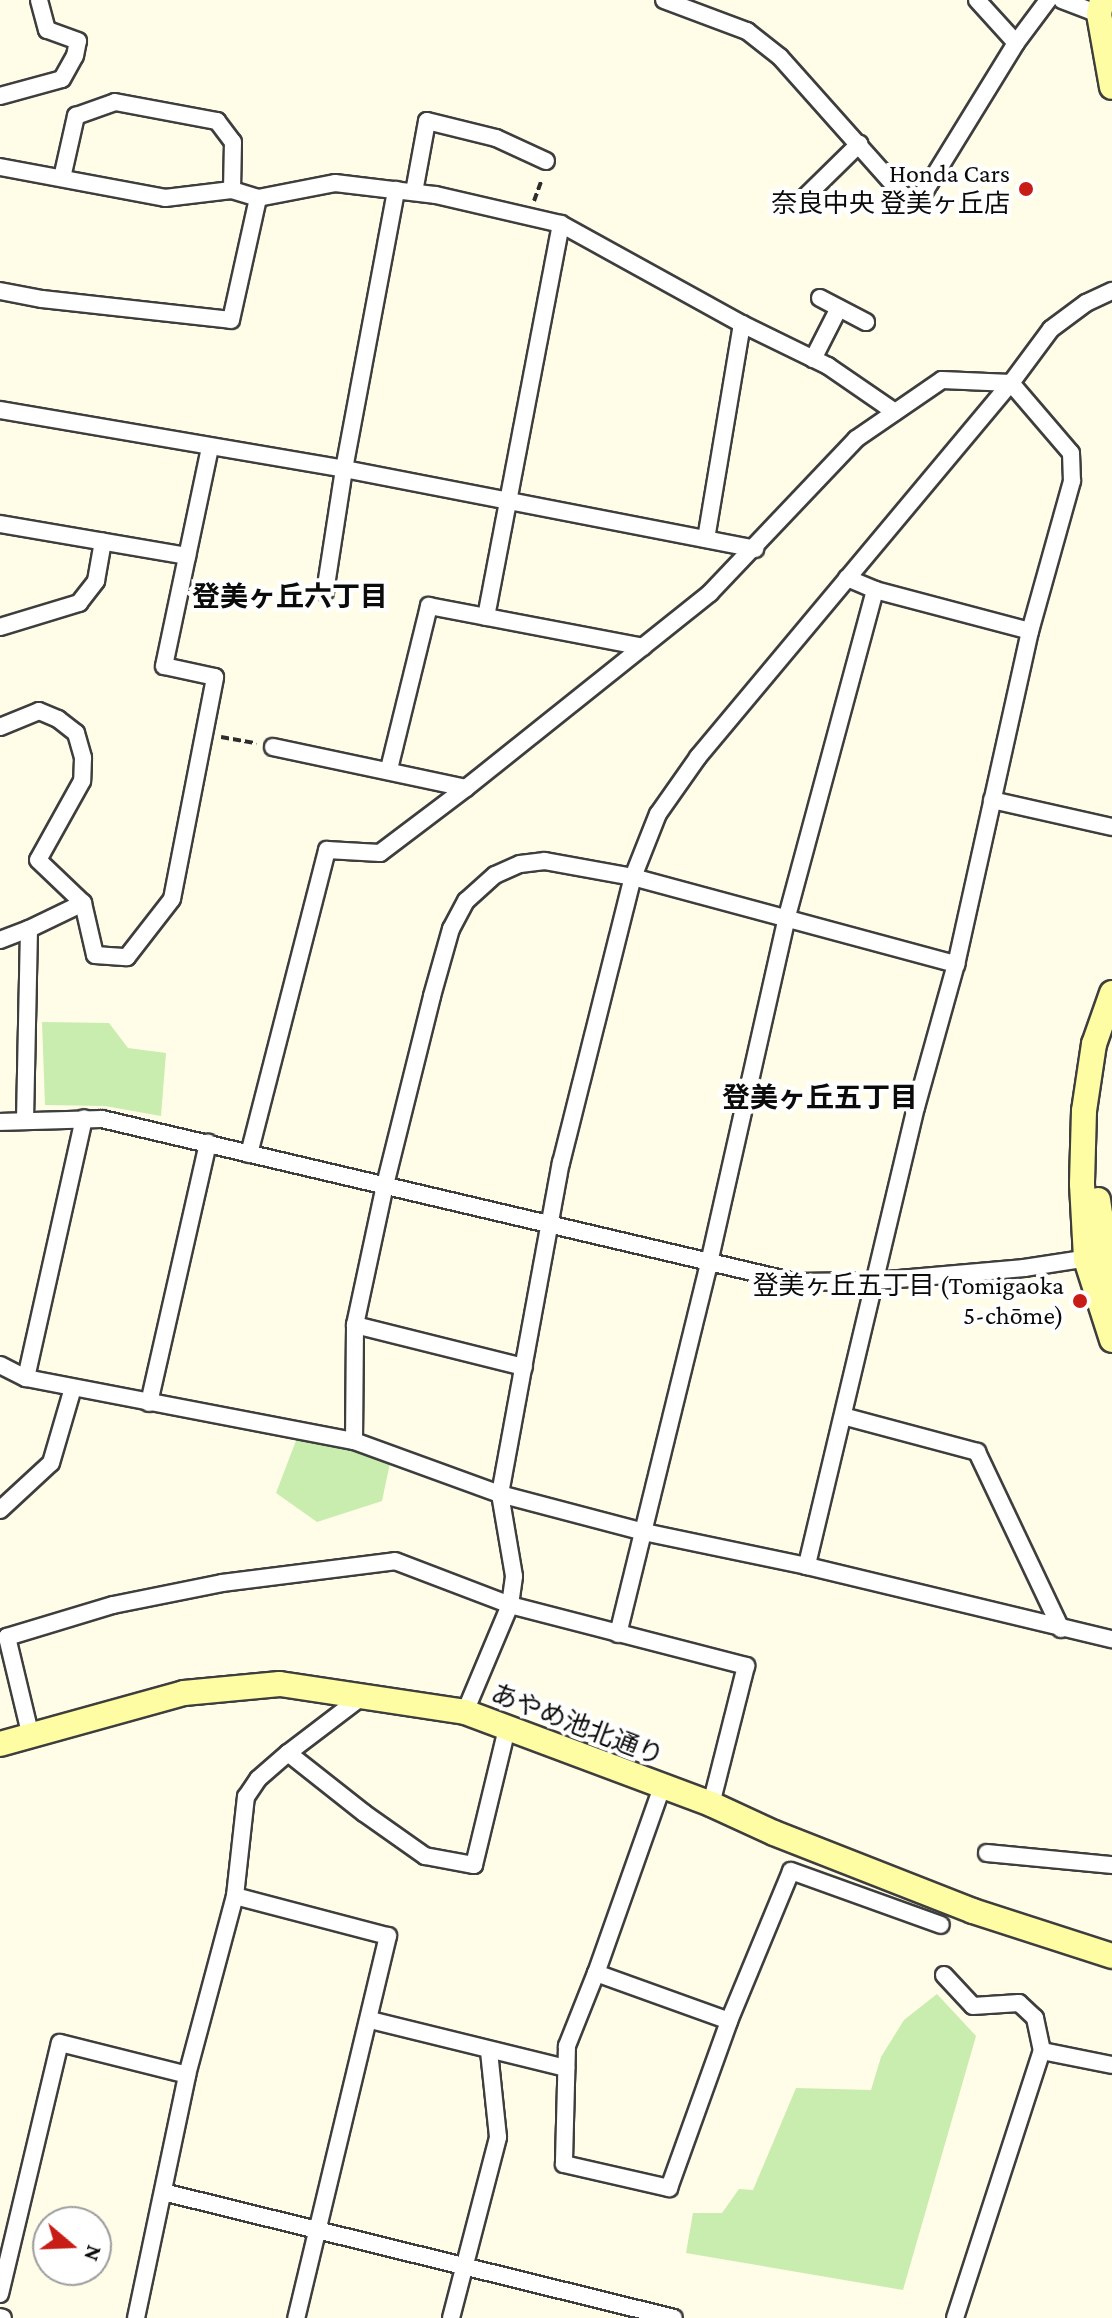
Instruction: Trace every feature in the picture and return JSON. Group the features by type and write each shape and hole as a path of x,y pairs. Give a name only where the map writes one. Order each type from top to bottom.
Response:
{"street":[{"path":"0,96 62,79 75,56 78,41 47,30 39,0"},
{"path":"664,0 691,7 747,31 780,57 910,203 925,191 1016,43 1048,0"},
{"path":"977,0 1016,43"},
{"path":"1062,0 1099,5"},
{"path":"1099,5 1112,54"},
{"path":"1099,5 1112,87"},
{"path":"62,178 76,116 115,102 217,121 233,142 232,190"},
{"path":"325,592 344,469 405,191 427,121 496,138 546,161"},
{"path":"798,204 859,144"},
{"path":"0,167 165,198 232,190 258,198 335,183 405,191 561,224 742,324 813,359 895,412"},
{"path":"0,291 42,299 231,320 258,198"},
{"path":"486,617 561,224"},
{"path":"465,1712 510,1605 514,1576 500,1494 561,1163 633,877 658,814 698,757 1011,383 1051,329 1112,291"},
{"path":"820,298 866,322"},
{"path":"813,359 839,308"},
{"path":"706,539 742,324"},
{"path":"249,1154 327,850 380,853 466,788 710,593 856,439 895,412 942,380 1011,383 1071,453 1072,481 1030,631 956,964 916,1107 807,1566"},
{"path":"0,410 344,469 755,549"},
{"path":"0,727 39,711 58,719 76,733 83,758 82,781 38,860 83,903 95,955 127,957 172,899 215,677 164,666 210,448"},
{"path":"0,524 187,556"},
{"path":"0,627 79,603 96,581 103,542"},
{"path":"847,578 875,590 1030,631"},
{"path":"618,1634 709,1263 786,920 875,590"},
{"path":"389,769 429,606 643,647"},
{"path":"273,747 389,769 466,788"},
{"path":"992,800 1112,827"},
{"path":"354,1441 355,1325 385,1185 451,929 466,901 495,875 520,864 545,861 633,877 956,964"},
{"path":"0,940 83,903"},
{"path":"25,1120 29,929"},
{"path":"1112,993 1094,1044 1084,1111 1082,1184 1112,1291"},
{"path":"1112,1043 1100,1115 1097,1176 1101,1255 1112,1340"},
{"path":"26,1378 84,1118"},
{"path":"0,1122 102,1119 795,1282 876,1281 1101,1255"},
{"path":"149,1403 208,1143"},
{"path":"355,1325 524,1367"},
{"path":"0,1365 26,1378 354,1441 500,1494 644,1532 807,1566 1112,1639"},
{"path":"0,1510 51,1463 73,1388"},
{"path":"843,1416 977,1452 1061,1629"},
{"path":"31,1737 7,1637 113,1605 222,1583 395,1561 510,1605 746,1666 711,1804"},
{"name":"あやめ池北通り","path":"0,1744 184,1693 280,1684 365,1694 465,1712 711,1804 774,1833 973,1911 1112,1956"},
{"path":"136,2318 187,2075 235,1896 246,1797 258,1779 288,1753 365,1694"},
{"path":"288,1753 425,1856 474,1865 507,1729"},
{"path":"662,1787 567,2046 564,2164 669,2188 729,2021 791,1871 941,1925"},
{"path":"987,1853 1112,1865"},
{"path":"235,1896 388,1936 296,2318"},
{"path":"596,1973 729,2021"},
{"path":"944,1975 973,2006 1019,2003 1035,2018 1042,2051 955,2318"},
{"path":"370,2020 566,2068"},
{"path":"0,2294 60,2043 187,2075"},
{"path":"451,2318 498,2137 489,2051"},
{"path":"1042,2051 1112,2065"},
{"path":"163,2192 674,2318"}],"path":[{"path":"529,217 546,161"},
{"path":"203,734 273,747"}],"green space":[{"path":"42,1022 109,1023 128,1048 166,1053 161,1116 105,1106 45,1105"},
{"path":"297,1438 353,1447 391,1458 382,1501 317,1522 276,1493"},
{"path":"937,1994 976,2036 903,2290 686,2253 693,2213 722,2213 739,2189 753,2190 796,2088 871,2090 881,2057 904,2020"}],"place":[{"name":"Honda Cars 奈良中央 登美ヶ丘店","path":"1026,189"},
{"name":"登美ヶ丘五丁目 (Tomigaoka 5-chōme)","path":"1080,1301"}],"district":[{"name":"登美ヶ丘六丁目","path":"290,597"},
{"name":"登美ヶ丘五丁目","path":"820,1098"}]}
